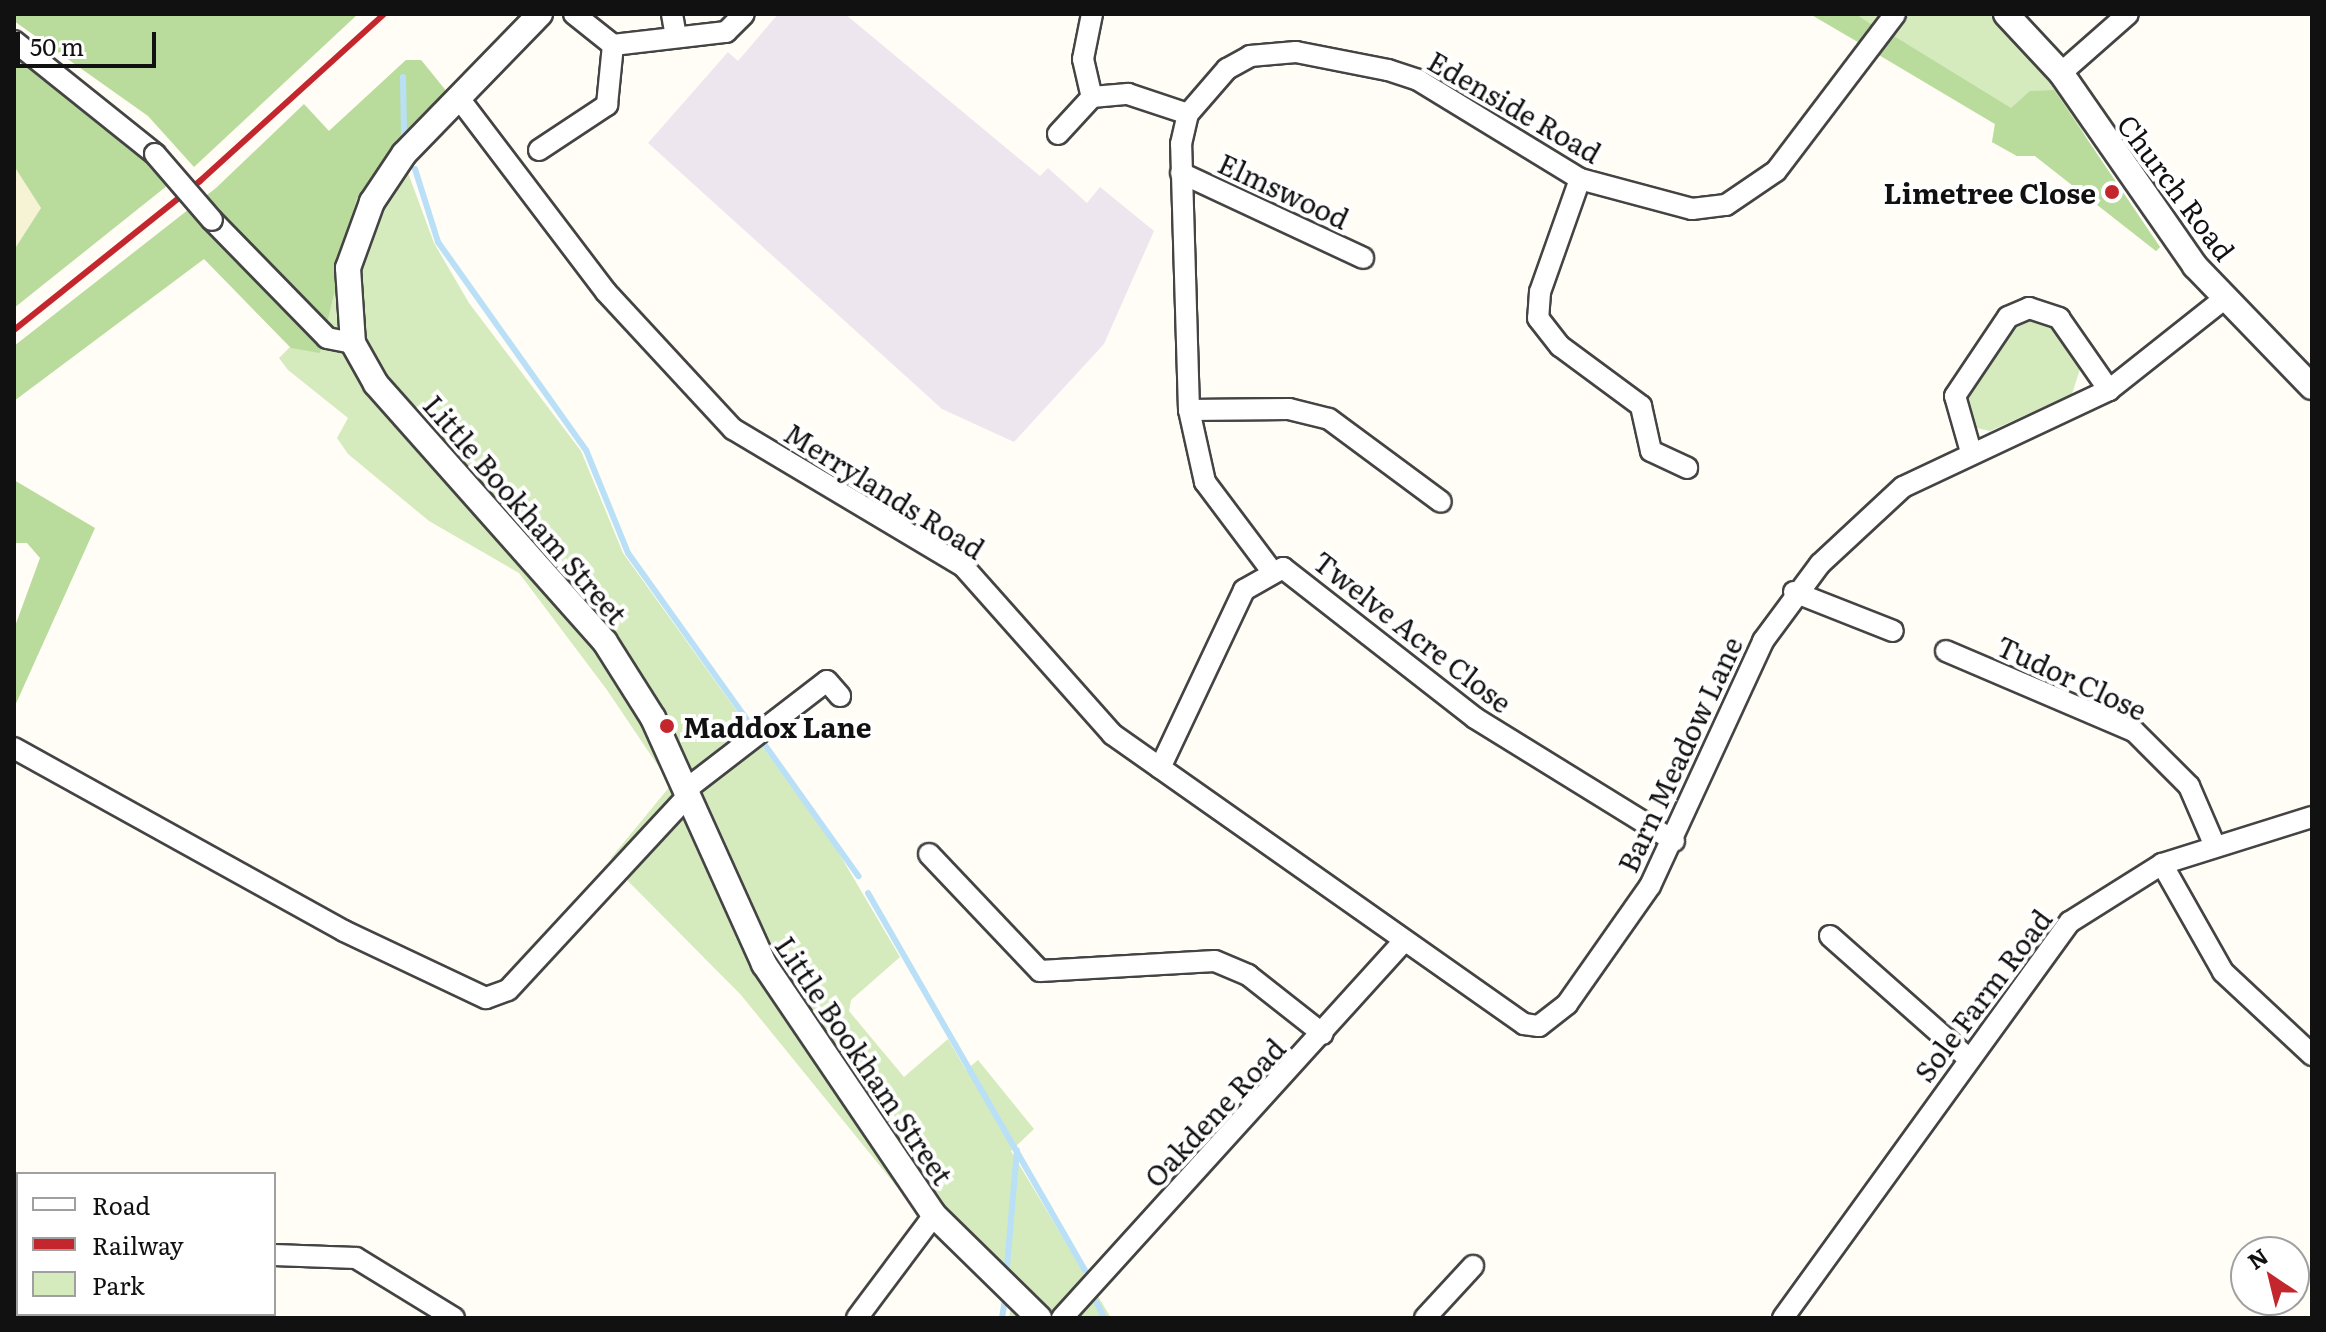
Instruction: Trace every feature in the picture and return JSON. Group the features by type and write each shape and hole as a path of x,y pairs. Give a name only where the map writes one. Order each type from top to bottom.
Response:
{"street":[{"path":"458,97 540,14"},
{"path":"574,14 613,45 726,32 744,14"},
{"path":"672,14 676,36"},
{"path":"1092,14 1083,59 1092,97"},
{"name":"Edenside Road","path":"1188,114 1243,59 1314,54 1418,80 1580,179 1692,209 1750,194 1789,156 1895,14"},
{"name":"Church Road","path":"2006,14 2061,73 2164,228 2225,298 2312,387"},
{"path":"2061,73 2128,14"},
{"path":"14,41 155,154 212,220 318,330 353,343"},
{"path":"539,150 607,105 613,45"},
{"path":"1058,134 1092,97 1128,94 1188,114 1181,173 1189,410 1205,482 1271,570"},
{"name":"Little Bookham Street","path":"458,97 404,154 372,202 348,268 353,343 376,384 605,642 653,718 748,937 934,1215 1039,1318"},
{"name":"Merrylands Road","path":"458,97 606,292 709,408 784,462 963,566 1091,712 1160,768 1404,941"},
{"name":"Elmswood","path":"1181,173 1363,258"},
{"path":"1580,179 1538,318 1560,346 1641,406 1651,451 1687,468"},
{"name":"Barn Meadow Lane","path":"1404,941 1524,1024 1539,1026 1567,1004 1624,927 1674,841 1737,692 1794,592 1903,487 1971,452 2109,390 2225,298"},
{"path":"1971,452 1955,396 2008,317 2029,308 2059,318 2109,390"},
{"path":"1189,410 1289,409 1329,419 1441,502"},
{"name":"Twelve Acre Close","path":"1160,768 1244,590 1271,570 1294,571 1475,718 1674,841"},
{"path":"1794,592 1893,631"},
{"name":"Tudor Close","path":"1946,651 2134,731 2189,786 2215,846"},
{"path":"14,748 344,931 486,998 508,990 685,794 763,735 827,681 840,696"},
{"name":"Sole Farm Road","path":"1783,1318 2070,922 2162,864 2312,817"},
{"path":"929,854 1040,971 1215,961 1248,975 1323,1034"},
{"path":"2162,864 2223,972 2312,1055"},
{"path":"1830,936 1969,1059"},
{"name":"Oakdene Road","path":"1062,1318 1323,1034 1404,941"},
{"path":"857,1318 934,1215"},
{"path":"276,1255 356,1258 454,1318"},
{"path":"1425,1318 1473,1266"}],"shaded area":[{"path":"778,14 845,14 1040,176 1048,168 1087,203 1100,187 1154,231 1104,344 1014,442 942,409 648,143 728,52 738,61"},
{"path":"14,166 41,208 14,250"}],"green space":[{"path":"14,14 358,14 194,167 148,116 14,21"},
{"path":"1810,14 1994,14 2063,91 2097,160 2160,247 2156,251 2035,156 2017,156 1992,142 1995,124"},
{"path":"1810,14 1856,14 1875,27 1862,44"},
{"path":"1889,33 2011,108 2030,91 2054,90 2160,247 2156,251 2035,156 2017,156 1992,142 1995,124 1874,52"},
{"path":"14,52 110,126 168,185 14,308 14,250 41,208 14,166"},
{"path":"406,60 421,60 447,92 397,143 434,243 469,303 581,451 623,553 837,850 900,957 851,1000 849,1011 904,1077 948,1039 966,1070 978,1060 1034,1129 1011,1151 1111,1318 1009,1318 1011,1306 941,1241 741,995 628,881 611,858 671,785 607,690 519,573 429,521 348,454 337,438 348,418 288,370 279,358 290,347 204,258 239,214"},
{"path":"406,60 421,60 447,92 397,143 356,200 320,353 291,348 204,259 14,401 14,346 216,188 304,104 329,131"},
{"path":"2019,320 2051,323 2080,369 2072,394 1990,431 1972,427 1964,396"},
{"path":"14,480 95,528 14,708 14,629 40,558 27,543 14,543"}],"waterway":[{"path":"403,77 404,134"},
{"path":"415,169 438,242 586,450 628,553 858,876"},
{"path":"868,893 1085,1270"},
{"path":"1007,1266 1017,1150"},
{"path":"1002,1318 1005,1300"},
{"path":"1097,1303 1104,1318"}],"railway":[{"path":"14,330 200,181 384,14"}],"place":[{"name":"Limetree Close","path":"2112,192"},
{"name":"Maddox Lane","path":"667,726"}]}
